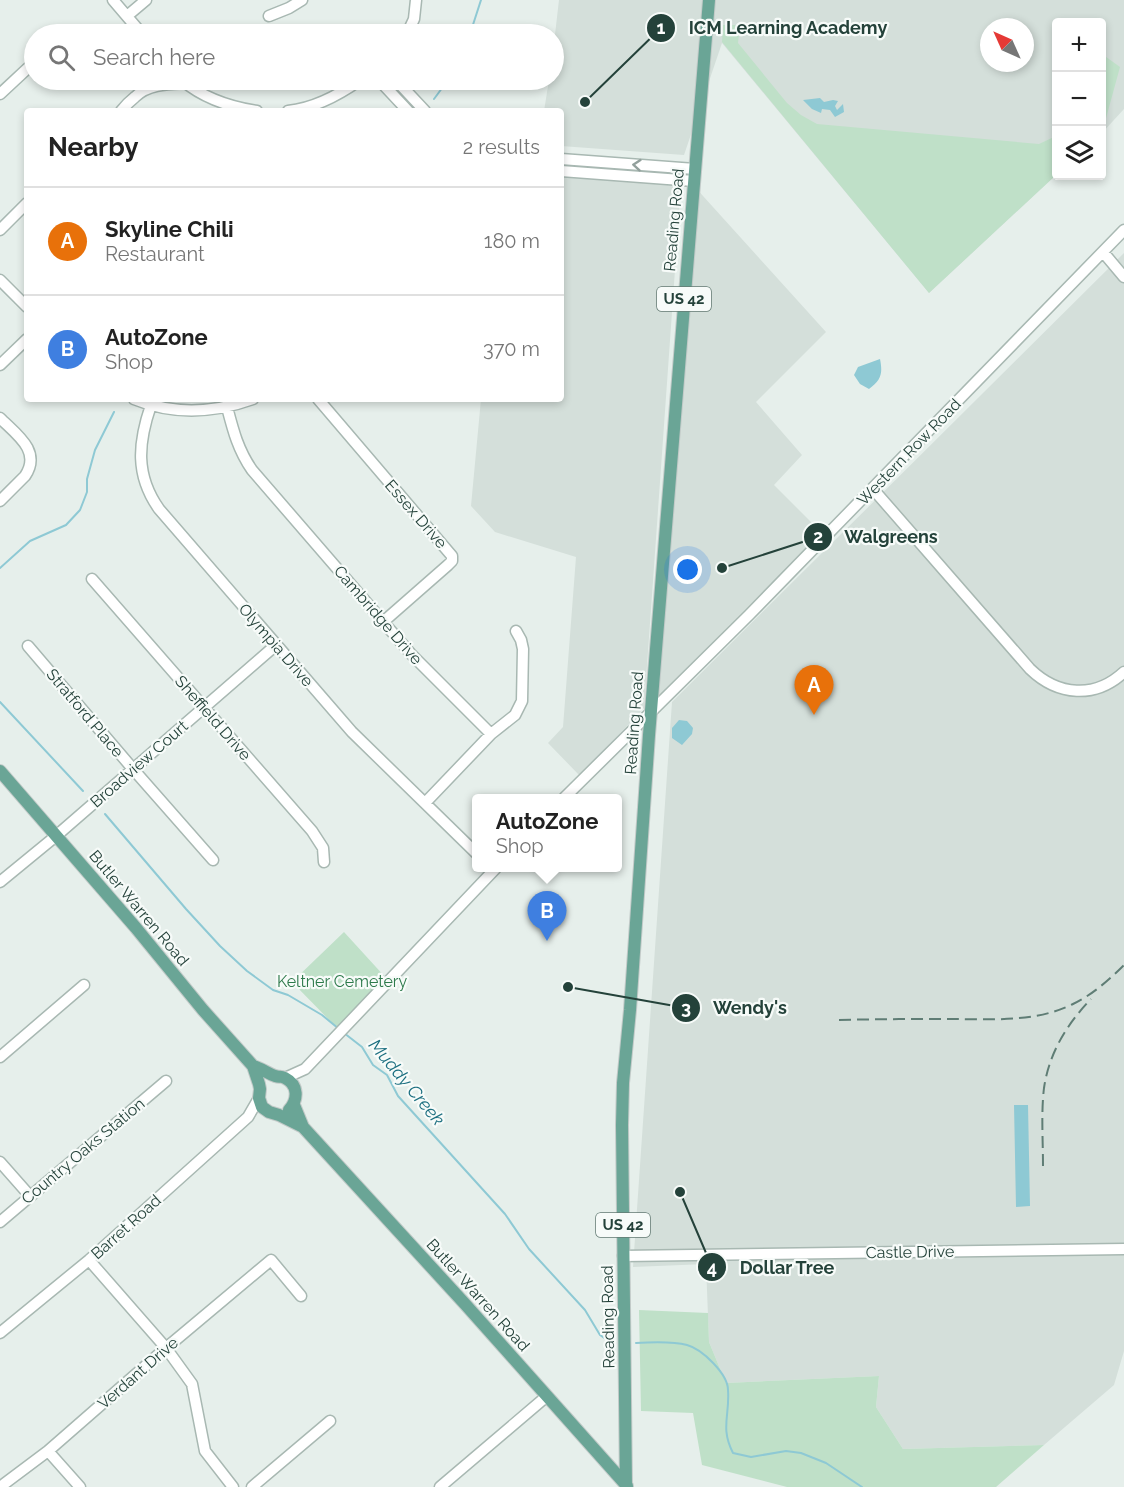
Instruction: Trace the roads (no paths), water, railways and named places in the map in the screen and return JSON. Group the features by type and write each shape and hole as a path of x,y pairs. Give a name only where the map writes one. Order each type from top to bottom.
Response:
{"main road":[{"name":"Reading Road","path":"626,1486 622,1125 624,1083 651,711 709,0"},
{"name":"Butler Warren Road","path":"0,771 253,1066 262,1107 303,1127"},
{"name":"Butler Warren Road","path":"253,1066 292,1084 296,1091"},
{"path":"259,1094 265,1082 280,1078"},
{"path":"274,1114 288,1111 294,1105 296,1091"},
{"name":"Butler Warren Road","path":"294,1105 303,1127 450,1287 626,1486"},
{"path":"601,1456 617,1453 625,1446"}],"street":[{"path":"113,0 134,24"},
{"path":"127,16 146,0"},
{"path":"269,15 289,8 302,0"},
{"path":"412,24 416,0"},
{"path":"0,94 24,72"},
{"path":"124,108 140,90"},
{"path":"135,96 145,90"},
{"path":"199,90 216,100 238,108"},
{"path":"303,108 332,98 344,90"},
{"path":"389,90 405,108"},
{"path":"405,90 422,108"},
{"path":"564,159 694,175"},
{"path":"564,171 694,175"},
{"path":"0,230 24,206"},
{"name":"Western Row Road","path":"568,794 749,615 1124,230"},
{"path":"1103,252 1124,277"},
{"path":"0,280 24,304"},
{"path":"0,365 24,342"},
{"path":"142,402 192,411 227,407 243,402"},
{"name":"Essex Drive","path":"321,402 452,556 452,561 448,565 383,622"},
{"name":"Olympia Drive","path":"151,405 144,426 141,451 142,472 149,492 159,509 352,732 472,848"},
{"name":"Cambridge Drive","path":"227,407 236,443 246,461 383,622 437,681 491,734"},
{"path":"0,418 27,446 31,456 28,472 0,501"},
{"path":"873,489 1038,676 1055,686 1086,691 1110,683 1124,672"},
{"name":"Sheffield Drive","path":"92,579 312,831 323,848 324,862"},
{"path":"425,803 491,734 515,715 522,701 524,649 516,631"},
{"name":"Broadview Court","path":"0,882 276,645"},
{"name":"Stratford Place","path":"28,646 213,860"},
{"path":"296,1091 305,1069 489,872"},
{"path":"0,1057 84,985"},
{"path":"280,1078 305,1069"},
{"name":"Country Oaks Station","path":"0,1222 166,1081"},
{"name":"Barret Road","path":"0,1333 89,1260 248,1117 259,1094"},
{"path":"248,1117 274,1114"},
{"path":"0,1162 30,1196"},
{"name":"Castle Drive","path":"623,1256 1124,1249"},
{"path":"89,1260 166,1348 192,1384 205,1451 232,1487"},
{"name":"Verdant Drive","path":"4,1485 271,1260 301,1296"},
{"path":"440,1487 547,1396"},
{"path":"252,1487 330,1421"},
{"path":"48,1450 80,1487"}],"water":[{"path":"820,98 824,102 838,101 835,106 837,110 843,104 844,112 835,117 830,110 822,109 821,113 812,109 803,100"},
{"path":"880,359 881,373 876,383 869,389 860,384 854,375 858,367"},
{"path":"679,720 687,721 693,728 692,734 682,745 672,738 672,728"},
{"path":"1014,1105 1028,1105 1030,1206 1016,1207"}],"waterway":[{"name":"Muddy Creek","path":"473,24 481,0"},
{"name":"Muddy Creek","path":"434,99 441,90"},
{"name":"Muddy Creek","path":"0,568 30,541 66,525 80,510 87,492 87,479 95,450 114,412"},
{"name":"Muddy Creek","path":"0,702 83,791"},
{"name":"Muddy Creek","path":"105,814 186,909 247,971 273,990 288,995 322,1015 339,1029"},
{"name":"Muddy Creek","path":"344,1033 362,1047 373,1065 387,1075 398,1096 505,1214 529,1249 585,1310 600,1335 613,1344"},
{"name":"Muddy Creek","path":"636,1343 668,1342 687,1345 700,1351 713,1363 727,1384 726,1429 733,1453 751,1457 786,1451 801,1453 826,1463 862,1487"}],"railway":[{"path":"839,1020 1028,1017 1073,1004 1106,982 1124,965"},
{"path":"1043,1166 1043,1107 1046,1075 1060,1040 1091,999"}],"place":[{"name":"ICM Learning Academy","path":"585,102"},
{"name":"Walgreens","path":"722,568"},
{"name":"Skyline Chili","path":"814,715"},
{"name":"AutoZone","path":"547,941"},
{"name":"Wendy's","path":"568,987"},
{"name":"Dollar Tree","path":"680,1192"}],"park label":[{"name":"Keltner Cemetery","path":"342,981"}]}
